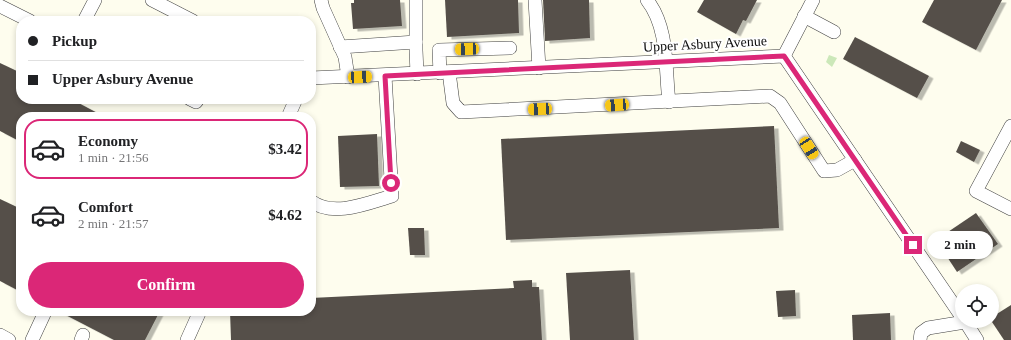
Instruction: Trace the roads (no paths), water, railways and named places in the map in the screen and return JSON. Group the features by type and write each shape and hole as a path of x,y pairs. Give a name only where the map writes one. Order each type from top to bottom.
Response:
{"street":[{"path":"87,16 95,0"},
{"path":"152,0 182,16"},
{"path":"321,0 345,56 348,77"},
{"path":"416,0 418,74"},
{"path":"535,0 539,68"},
{"path":"647,0 661,28 666,62 669,102"},
{"path":"784,56 813,0"},
{"path":"0,6 20,16"},
{"path":"804,16 834,32"},
{"path":"340,47 416,42"},
{"path":"510,48 439,50 453,103 461,112 770,96 780,103 824,171 837,170 855,160"},
{"name":"Upper Asbury Avenue","path":"316,78 385,76 784,56 955,307"},
{"path":"316,205 333,209 356,206 392,196 385,76"},
{"path":"1011,126 976,191 1011,209"},
{"path":"32,340 43,316"},
{"path":"187,340 198,316"},
{"path":"920,340 920,333 928,328 955,322"},
{"name":"Upper Asbury Avenue","path":"969,328 977,340"},
{"path":"0,335 9,340"}]}
